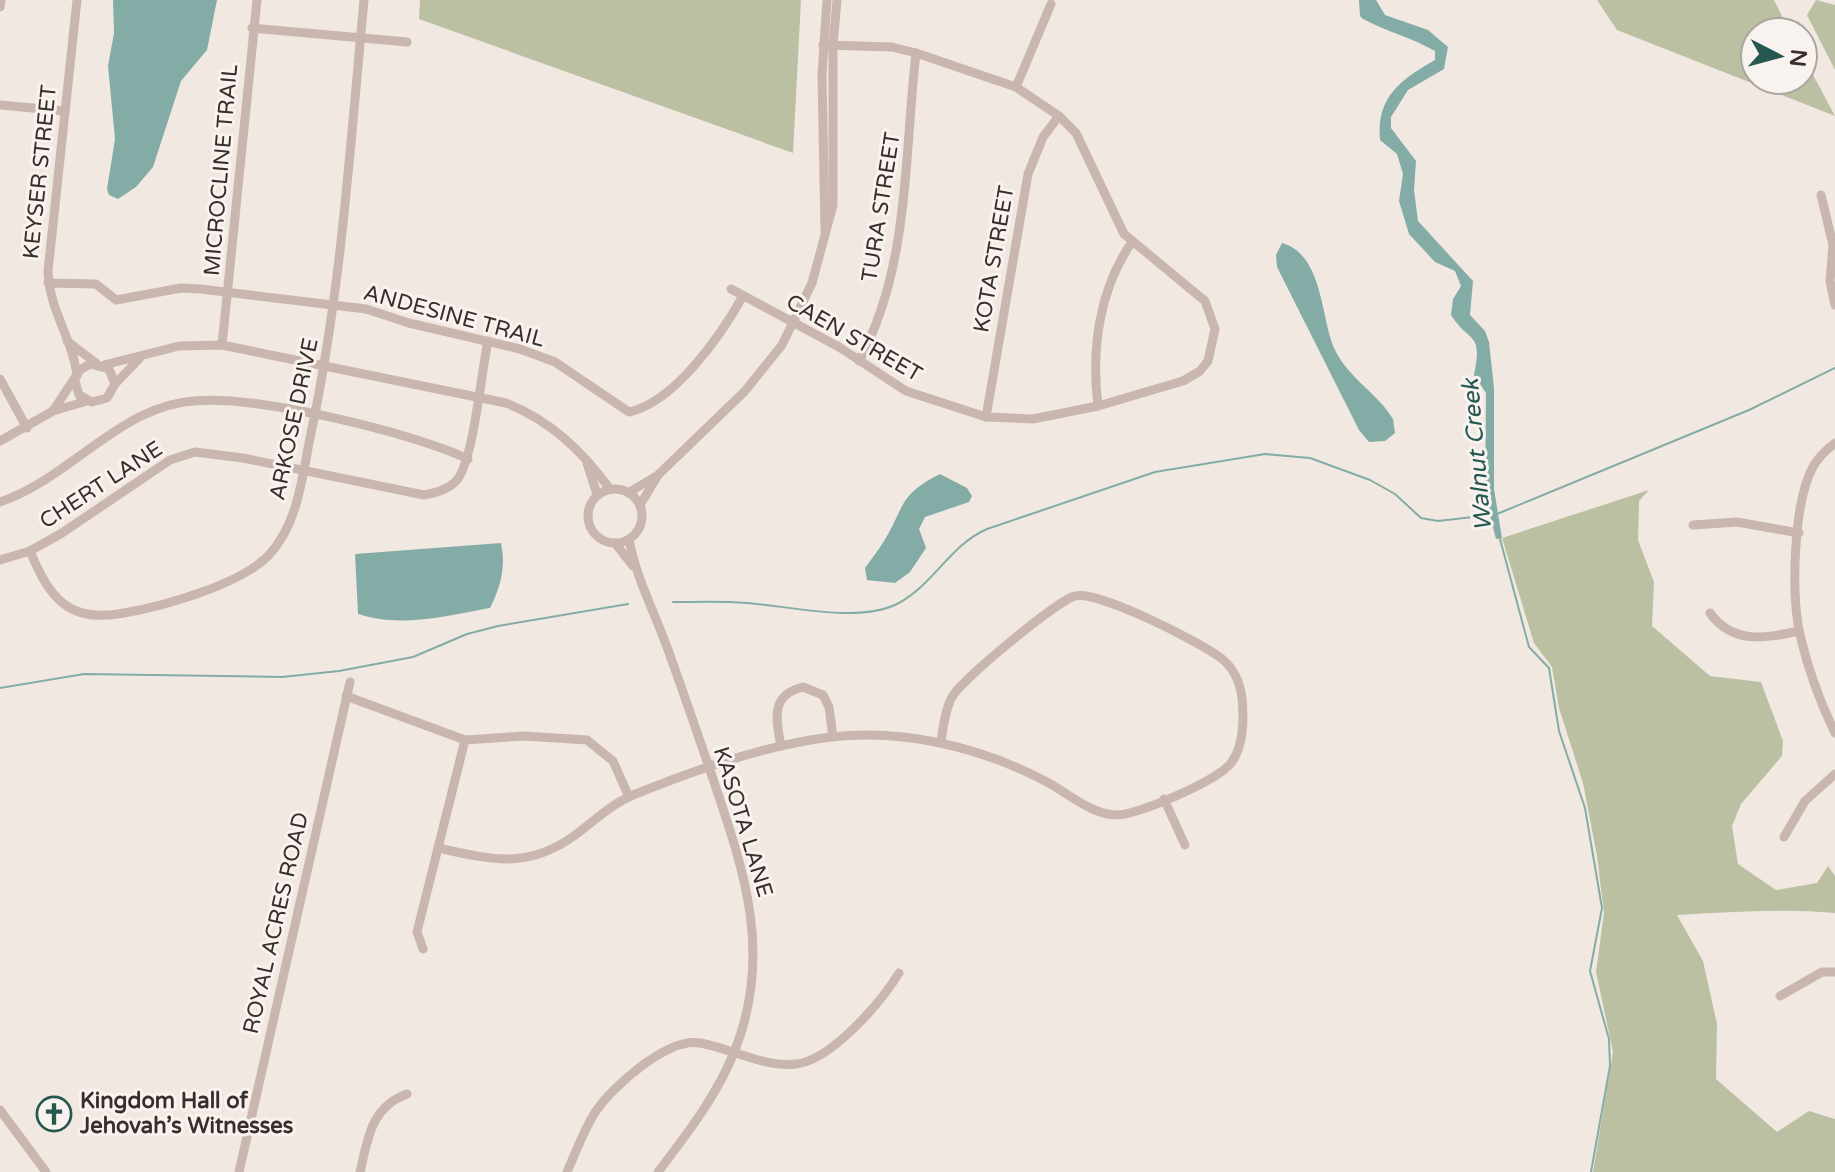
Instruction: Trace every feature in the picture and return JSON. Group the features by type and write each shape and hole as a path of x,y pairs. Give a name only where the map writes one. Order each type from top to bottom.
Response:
{"street":[{"path":"0,7 1,0"},
{"name":"MICROCLINE TRAIL","path":"222,345 257,0"},
{"name":"ARKOSE DRIVE","path":"30,551 48,590 75,610 115,615 177,599 237,577 270,554 291,518 336,306 364,0"},
{"path":"628,493 658,475 745,391 795,323 812,283 833,205 827,0"},
{"path":"828,45 837,0"},
{"name":"KEYSER STREET","path":"76,1 48,283 53,309 67,341 76,378"},
{"path":"1016,87 1051,4"},
{"path":"252,28 407,42"},
{"name":"CAEN STREET","path":"731,289 795,323 911,393 986,417 1033,419 1098,406 1183,381 1200,371 1214,345 1214,316 1205,301 1132,242 1118,224 1076,133 1059,116 1016,87 916,53 892,47 828,45"},
{"name":"TURA STREET","path":"859,361 880,314 897,234 907,175 916,53"},
{"path":"0,105 65,111"},
{"name":"KOTA STREET","path":"986,417 1028,174 1043,137 1059,116"},
{"path":"1821,195 1833,245 1830,281 1835,305"},
{"path":"1098,406 1095,357 1108,284 1132,242"},
{"name":"ANDESINE TRAIL","path":"48,283 85,281 96,284 116,300 124,301 181,288 366,309 555,362 629,412 644,409 713,346 743,296"},
{"path":"67,341 112,373 115,384"},
{"path":"0,502 137,418 166,405 193,401 233,401 315,416 430,442 468,459 488,341"},
{"name":"KASOTA LANE","path":"53,411 84,366 139,359 179,346 222,345 477,396 532,413 556,431 610,489"},
{"name":"KASOTA LANE","path":"0,441 53,411 107,398 115,384 139,359"},
{"path":"76,378 79,395 87,401"},
{"path":"0,379 27,428"},
{"path":"1835,443 1816,462 1809,476 1799,533 1799,631 1823,710 1835,733"},
{"name":"CHERT LANE","path":"0,560 30,551 170,460 184,455 210,451 424,495 455,482 468,459"},
{"name":"KASOTA LANE","path":"587,463 597,494 589,506 591,529 601,539 615,543 633,566"},
{"name":"KASOTA LANE","path":"658,475 640,505 641,521 629,539 633,566 666,644 741,863 750,901 754,941 748,1006 735,1051 720,1082 658,1172"},
{"path":"597,494 610,489 628,493 640,505"},
{"path":"1693,525 1737,522 1799,533"},
{"path":"615,543 629,539"},
{"path":"438,848 492,860 513,861 533,857 566,842 629,797 781,746 833,737 941,742 1011,765 1096,811 1117,815 1164,799 1221,773 1232,763 1242,728 1237,677 1221,658 1118,603 1094,595 1075,596 1051,608 965,682 952,697 941,742"},
{"path":"1710,613 1717,622 1742,636 1764,638 1799,631"},
{"name":"ROYAL ACRES ROAD","path":"239,1172 350,682"},
{"path":"781,746 776,708 790,690 803,687 823,695 829,707 833,737"},
{"path":"346,696 465,740 524,736 587,740 613,761 629,797"},
{"path":"423,949 417,932 465,740"},
{"path":"1784,837 1805,801 1835,774"},
{"path":"1164,799 1185,845"},
{"path":"1780,996 1822,972 1835,972"},
{"path":"567,1172 601,1105 662,1052 678,1044 696,1042 796,1064 816,1057 878,1004 899,973"},
{"path":"360,1172 377,1114 393,1099 407,1094"},
{"path":"0,1110 46,1172"}],"green space":[{"path":"420,0 801,0 793,153 419,19"},
{"path":"1597,0 1774,0 1782,16 1739,16 1739,78 1617,30"},
{"path":"1816,0 1835,5 1835,70 1819,39 1819,16 1807,15"},
{"path":"1819,86 1835,116 1784,96 1819,96"},
{"path":"1649,490 1639,501 1638,540 1654,582 1652,626 1710,676 1761,682 1783,741 1782,756 1741,804 1732,826 1738,864 1776,890 1817,883 1828,866 1835,876 1835,913 1776,911 1677,915 1703,961 1717,1024 1716,1079 1777,1132 1809,1111 1835,1119 1835,1172 1593,1172 1613,1052 1596,972 1604,913 1597,856 1583,783 1559,708 1552,667 1534,643 1502,538"}],"water":[{"path":"113,0 217,0 207,50 181,81 153,167 136,187 118,199 109,195 107,189 115,139 108,66 114,33"},
{"path":"1359,0 1376,0 1385,15 1428,30 1448,47 1444,69 1408,90 1391,117 1391,128 1416,161 1414,190 1418,221 1473,281 1470,315 1485,331 1489,342 1494,388 1494,489 1502,538 1496,539 1485,497 1486,393 1474,375 1476,344 1451,315 1453,299 1461,286 1455,271 1435,262 1409,234 1399,201 1403,174 1397,154 1380,140 1382,112 1387,100 1402,82 1435,60 1435,51 1363,19"},
{"path":"1282,243 1296,250 1314,275 1331,339 1342,362 1393,419 1395,433 1385,441 1369,442 1359,430 1277,267 1276,255"},
{"path":"940,474 967,488 972,496 969,502 925,517 919,529 926,548 910,572 895,583 867,580 865,568 909,495"},
{"path":"501,543 502,576 490,608 407,620 358,614 355,554"}],"waterway":[{"path":"1497,514 1749,410 1835,368"},
{"path":"673,602 738,602 845,613 883,609 911,595 963,545 987,529 1155,472 1265,454 1310,458 1370,480 1395,494 1421,518 1438,521 1491,515"},
{"name":"Walnut Creek","path":"1500,539 1529,647 1549,668 1559,731 1585,808 1602,908 1590,971 1609,1039 1610,1066 1591,1172"},
{"path":"0,688 84,674 282,677 339,671 413,657 467,634 498,626 628,604"}],"place":[{"name":"Kingdom Hall of Jehovah’s Witnesses","path":"54,1114"}]}
